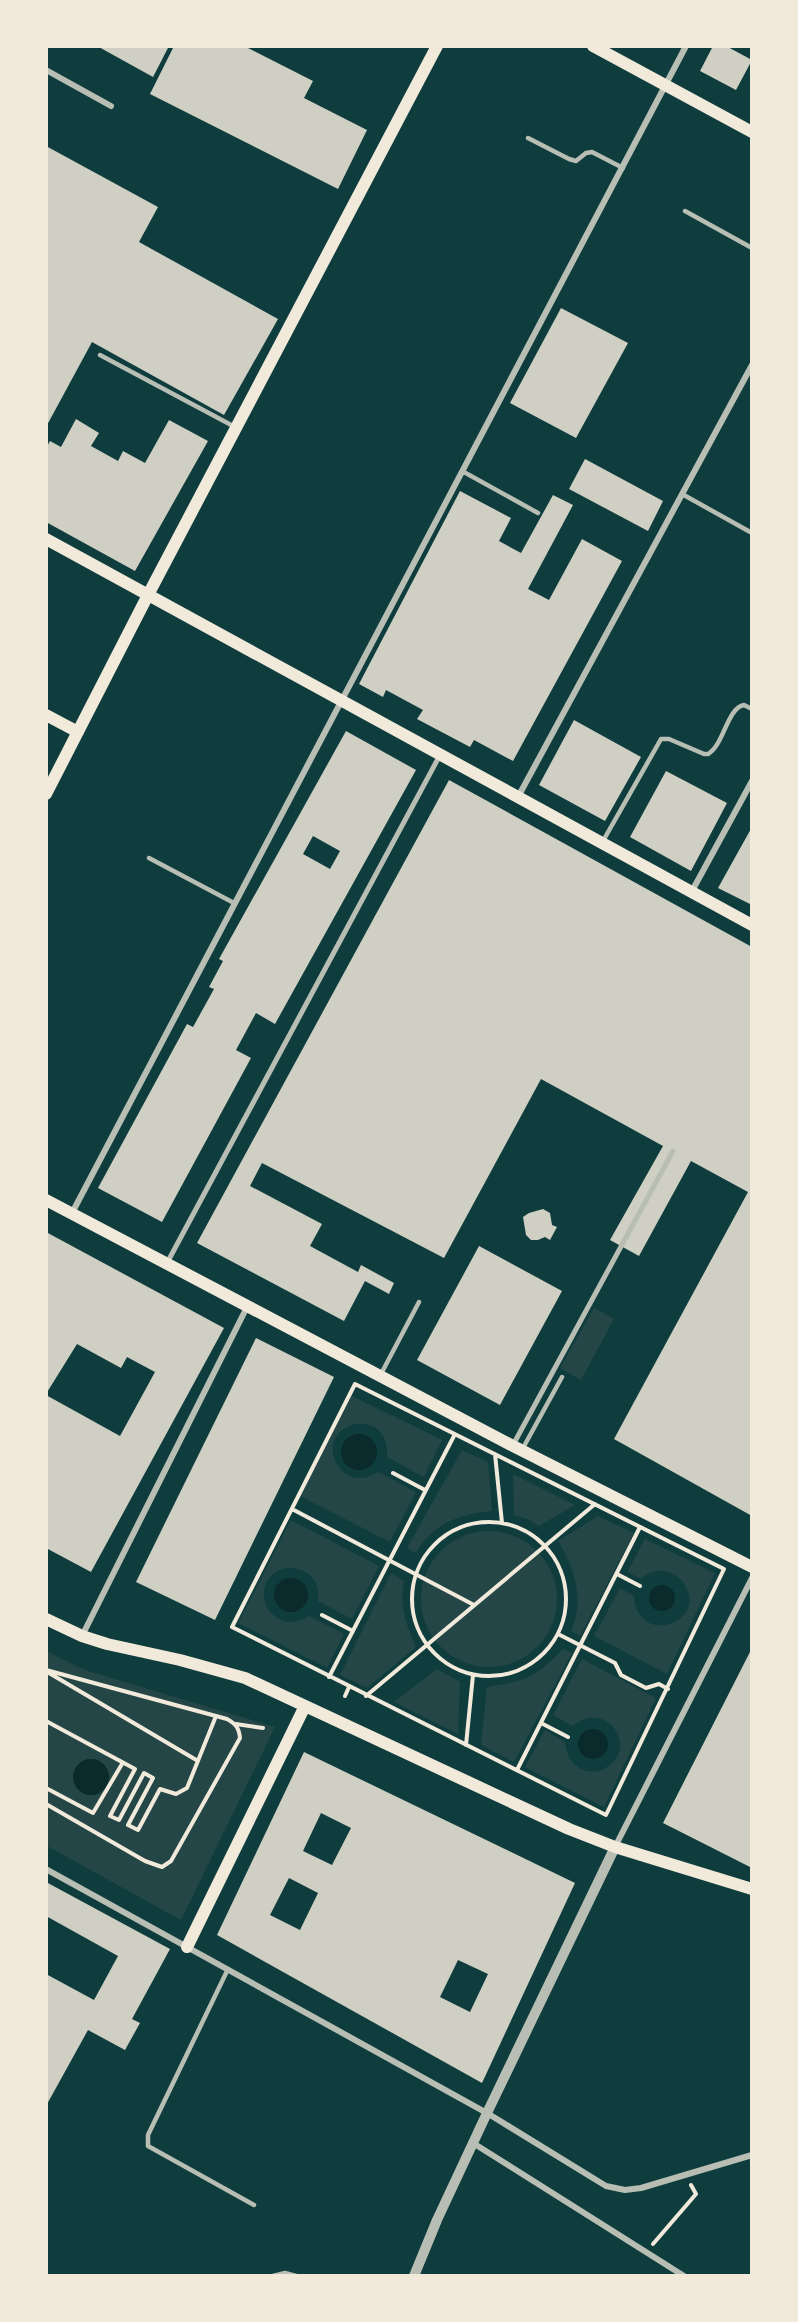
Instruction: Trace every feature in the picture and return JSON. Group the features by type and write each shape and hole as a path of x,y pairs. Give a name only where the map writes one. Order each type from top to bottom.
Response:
{"main road":[{"path":"46,794 437,46"},
{"path":"593,46 752,132"},
{"path":"46,540 752,925"},
{"path":"46,715 78,732"},
{"path":"46,1200 380,1377 752,1568"},
{"path":"46,1619 82,1636 245,1678 527,1811 615,1847 752,1889"},
{"path":"187,1947 305,1706"}],"street":[{"path":"72,1213 686,46"},
{"path":"46,70 111,106"},
{"path":"518,797 752,365"},
{"path":"167,1263 440,755"},
{"path":"691,892 752,781"},
{"path":"517,1448 673,1151"},
{"path":"82,1636 247,1307"},
{"path":"414,2276 437,2220 487,2113 615,1847 752,1578"},
{"path":"46,1869 487,2113 614,2188 625,2190 641,2188 752,2155"},
{"path":"473,2144 684,2276"}],"lane":[{"path":"528,138 569,159 576,160 592,152 623,168"},
{"path":"685,211 752,248"},
{"path":"100,355 236,428"},
{"path":"462,471 538,513"},
{"path":"682,494 752,533"},
{"path":"602,844 661,739 669,739 708,754 715,748 736,708 744,705 752,709"},
{"path":"149,858 234,903"},
{"path":"380,1377 419,1302"},
{"path":"517,1448 562,1377"},
{"path":"228,1969 148,2135 148,2146 254,2205"},
{"path":"273,2276 285,2273 296,2276"}],"path":[{"path":"355,1384 455,1434 724,1569 606,1815 232,1627 355,1384"},
{"path":"329,1677 455,1434"},
{"path":"495,1454 502,1523"},
{"path":"393,1473 425,1490"},
{"path":"366,1696 595,1504"},
{"path":"292,1509 475,1605"},
{"path":"486,1522 502,1523 525,1531 544,1546 555,1561 566,1589 566,1604 558,1634 541,1657 529,1665 502,1676 473,1675 447,1664 426,1645 419,1632 411,1603 416,1573 432,1547 456,1529 486,1522"},
{"path":"517,1770 640,1527"},
{"path":"616,1574 640,1587"},
{"path":"322,1615 353,1631"},
{"path":"558,1634 615,1663 621,1676 646,1688 659,1684 668,1689"},
{"path":"46,1671 216,1716 235,1724 262,1728"},
{"path":"46,1671 198,1761"},
{"path":"466,1745 473,1675"},
{"path":"345,1696 349,1687"},
{"path":"46,1721 135,1769 110,1816 119,1821 144,1773 153,1778 128,1825 138,1830 160,1789 176,1794 187,1788 216,1716"},
{"path":"540,1723 568,1737"},
{"path":"46,1804 145,1861 162,1866 171,1861 240,1738 235,1724"},
{"path":"46,1788 93,1813 122,1764"},
{"path":"646,2252 696,2194 686,2174"}],"shaded area":[{"path":"594,1308 614,1319 581,1380 560,1368"},
{"path":"352,1396 442,1440 424,1477 387,1457 384,1437 376,1428 369,1425 349,1426 338,1434 333,1443 333,1454 337,1464 344,1472 354,1477 365,1478 378,1472 416,1492 390,1542 300,1496"},
{"path":"359,1434 372,1439 377,1452 372,1465 359,1470 346,1465 341,1452 346,1439"},
{"path":"462,1450 488,1462 492,1511 448,1522 431,1534 416,1553 407,1548"},
{"path":"513,1474 575,1505 539,1526 528,1519 514,1515"},
{"path":"598,1516 634,1533 580,1636 571,1631 578,1596 569,1563 558,1541"},
{"path":"291,1520 379,1566 352,1619 318,1601 317,1587 312,1577 303,1571 292,1568 282,1569 272,1574 266,1583 264,1596 266,1603 276,1617 291,1622 309,1616 344,1634 327,1668 238,1623"},
{"path":"489,1531 515,1537 537,1551 551,1573 557,1599 551,1625 537,1647 515,1661 489,1667 463,1661 441,1647 427,1625 421,1599 427,1573 441,1551 463,1537"},
{"path":"645,1539 715,1573 667,1674 594,1636 620,1588 634,1596 638,1611 649,1623 670,1624 686,1613 689,1602 688,1592 683,1582 675,1575 665,1571 653,1572 641,1579 627,1572"},
{"path":"391,1573 404,1581 402,1598 404,1615 416,1647 367,1688 340,1675"},
{"path":"291,1578 303,1583 308,1595 303,1607 291,1612 279,1607 274,1595 279,1583"},
{"path":"662,1585 671,1589 675,1598 671,1607 662,1611 653,1607 649,1598 653,1589"},
{"path":"563,1649 572,1653 514,1762 481,1745 487,1687 511,1683 538,1672"},
{"path":"46,1651 85,1670 275,1727 181,1920 47,1846"},
{"path":"582,1659 656,1698 604,1807 525,1767 545,1730 565,1742 571,1761 584,1770 594,1772 601,1770 616,1758 620,1748 619,1738 614,1728 607,1722 596,1718 585,1719 573,1726 553,1715"},
{"path":"437,1669 460,1682 458,1734 394,1702"},
{"path":"593,1729 604,1733 608,1744 604,1755 593,1759 582,1755 578,1744 582,1733"},
{"path":"91,1759 104,1764 109,1777 104,1790 91,1795 78,1790 73,1777 78,1764"}],"building":[{"path":"97,46 169,46 153,77"},
{"path":"174,46 244,46 313,81 304,98 367,130 338,189 150,94"},
{"path":"713,46 726,46 752,60 736,90 700,71"},
{"path":"46,146 158,207 139,242 278,319 224,415 92,342 46,427"},
{"path":"561,308 628,343 576,438 510,403"},
{"path":"76,419 99,433 91,446 118,461 123,451 145,463 169,420 208,441 135,571 46,522 46,448 50,441 61,447"},
{"path":"585,459 663,501 648,531 569,489"},
{"path":"460,491 511,518 499,541 521,553 553,495 573,505 528,589 549,600 582,539 622,561 513,761 474,740 470,747 417,719 423,710 386,690 383,697 359,684"},
{"path":"574,720 641,757 605,821 539,785"},
{"path":"346,731 416,770 275,1024 256,1013 236,1050 251,1058 162,1222 98,1188 187,1024 193,1027 214,989 209,987 223,961 219,959","holes":["313,836 340,851 330,869 303,854"]},
{"path":"666,771 727,803 691,871 630,837"},
{"path":"449,780 752,947 752,1516 614,1439 748,1192 691,1161 639,1256 610,1240 663,1146 541,1079 444,1258 262,1163 250,1186 322,1224 310,1246 358,1272 361,1265 394,1283 389,1294 365,1281 344,1321 197,1243"},
{"path":"752,827 752,905 718,888"},
{"path":"543,1209 550,1213 552,1225 557,1227 550,1240 545,1237 531,1240 526,1235 523,1217"},
{"path":"46,1232 224,1328 91,1572 46,1548 46,1395 120,1436 155,1372 127,1357 121,1368 77,1344 46,1394"},
{"path":"479,1246 562,1291 500,1405 417,1360"},
{"path":"256,1338 334,1377 215,1620 136,1582"},
{"path":"752,1648 752,1868 663,1823"},
{"path":"304,1752 575,1883 482,2083 217,1935","holes":["321,1813 351,1828 332,1865 303,1851","289,1878 318,1893 300,1930 270,1915","458,1960 488,1974 470,2012 440,1997"]},
{"path":"46,1882 170,1949 132,2019 140,2023 125,2050 88,2030 46,2106 46,1974 94,2000 118,1956 46,1916"}]}
